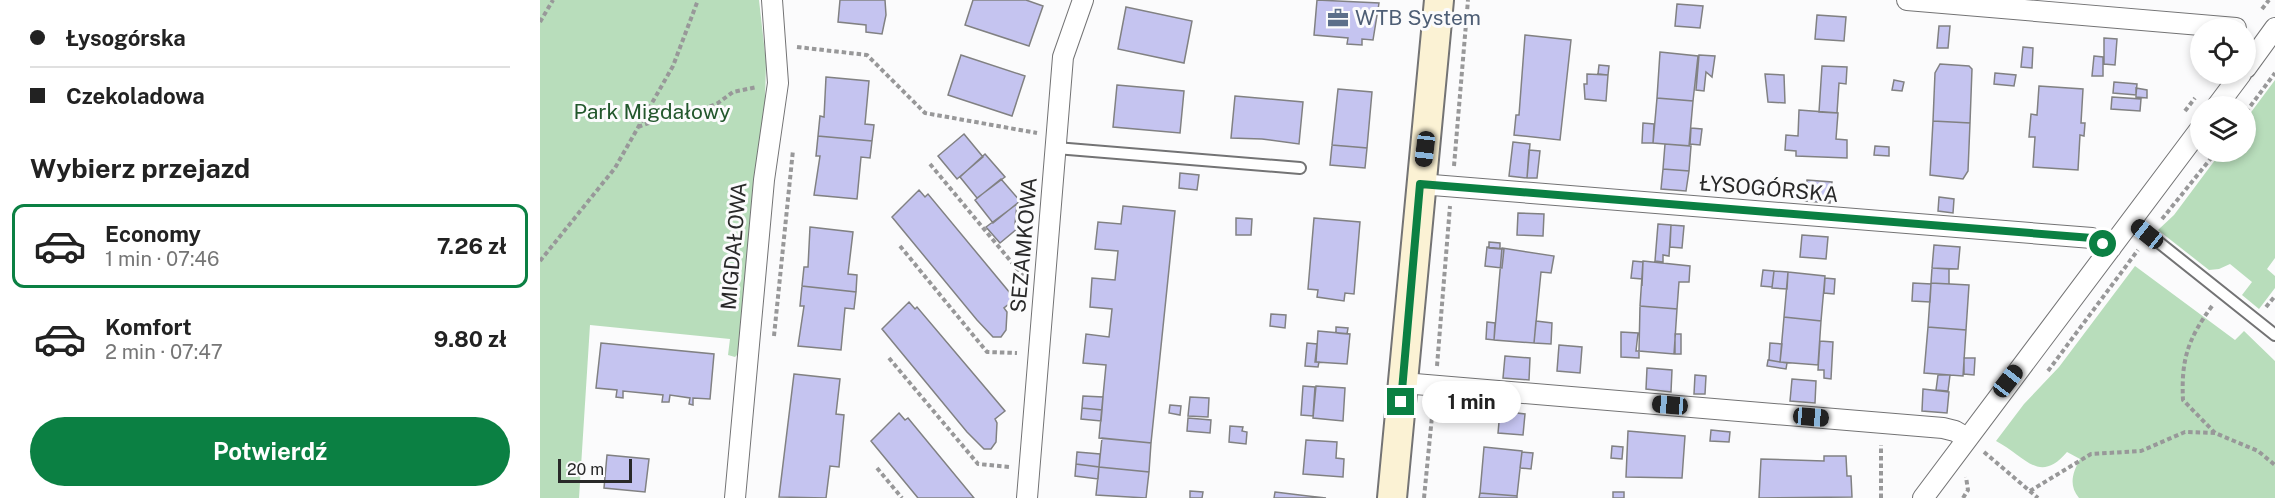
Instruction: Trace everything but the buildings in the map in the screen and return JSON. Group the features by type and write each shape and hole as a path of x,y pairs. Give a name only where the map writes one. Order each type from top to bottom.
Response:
{"street":[{"name":"MIGDAŁOWA","path":"735,498 764,180 778,83 772,0"},
{"name":"SEZAMKOWA","path":"1027,498 1039,353 1050,141 1064,57 1083,0"},
{"path":"1392,498 1439,0"},
{"path":"1907,0 2190,24"},
{"path":"2256,39 2275,28"},
{"path":"1923,498 2190,143"},
{"name":"ŁYSOGÓRSKA","path":"1420,184 2092,238 2111,248"},
{"path":"1403,383 1943,428 1955,431 1966,438"}],"lane":[{"path":"1050,141 1300,168"},
{"path":"2132,221 2275,335"}],"path":[{"path":"540,22 553,0"},
{"path":"540,261 615,168 673,66 698,0"},
{"path":"1454,168 1468,0"},
{"path":"797,56 795,46 867,55 925,113 1050,141"},
{"path":"2256,99 2275,73"},
{"path":"638,127 697,112 718,103 733,92 778,83"},
{"path":"773,345 793,146"},
{"path":"930,164 1025,279"},
{"path":"1424,498 1451,195"},
{"path":"900,246 987,352 1039,353"},
{"path":"2214,433 2183,400 2181,369 2195,329 2222,293"},
{"path":"889,358 978,464 1029,468"},
{"path":"1881,423 1881,498"},
{"path":"2030,491 2091,454 2141,451 2186,432 2214,433 2258,451 2275,465"},
{"path":"1966,438 2038,498"},
{"path":"877,468 902,498"},
{"path":"1963,498 1968,490 1964,471"}],"green space":[{"name":"Park Migdałowy","path":"540,0 759,0 766,62 765,102 739,353 735,357 728,355 730,339 590,325 579,498 540,498"},
{"path":"2275,80 2275,258 2267,269 2275,276 2275,288 2259,309 2242,295 2252,282 2230,264 2209,270 2158,230 2174,215 2214,162 2256,162 2256,106"},
{"path":"2135,266 2235,340 2244,331 2275,361 2275,498 2079,498 2074,488 2073,478 2080,459 2067,452 2057,462 2040,467 2024,460 1996,441 2024,404 2059,367"}],"place":[{"name":"WTB System","path":"1338,18"}],"route":[{"path":"1401,402 1420,184 2092,238 2103,244"}]}
